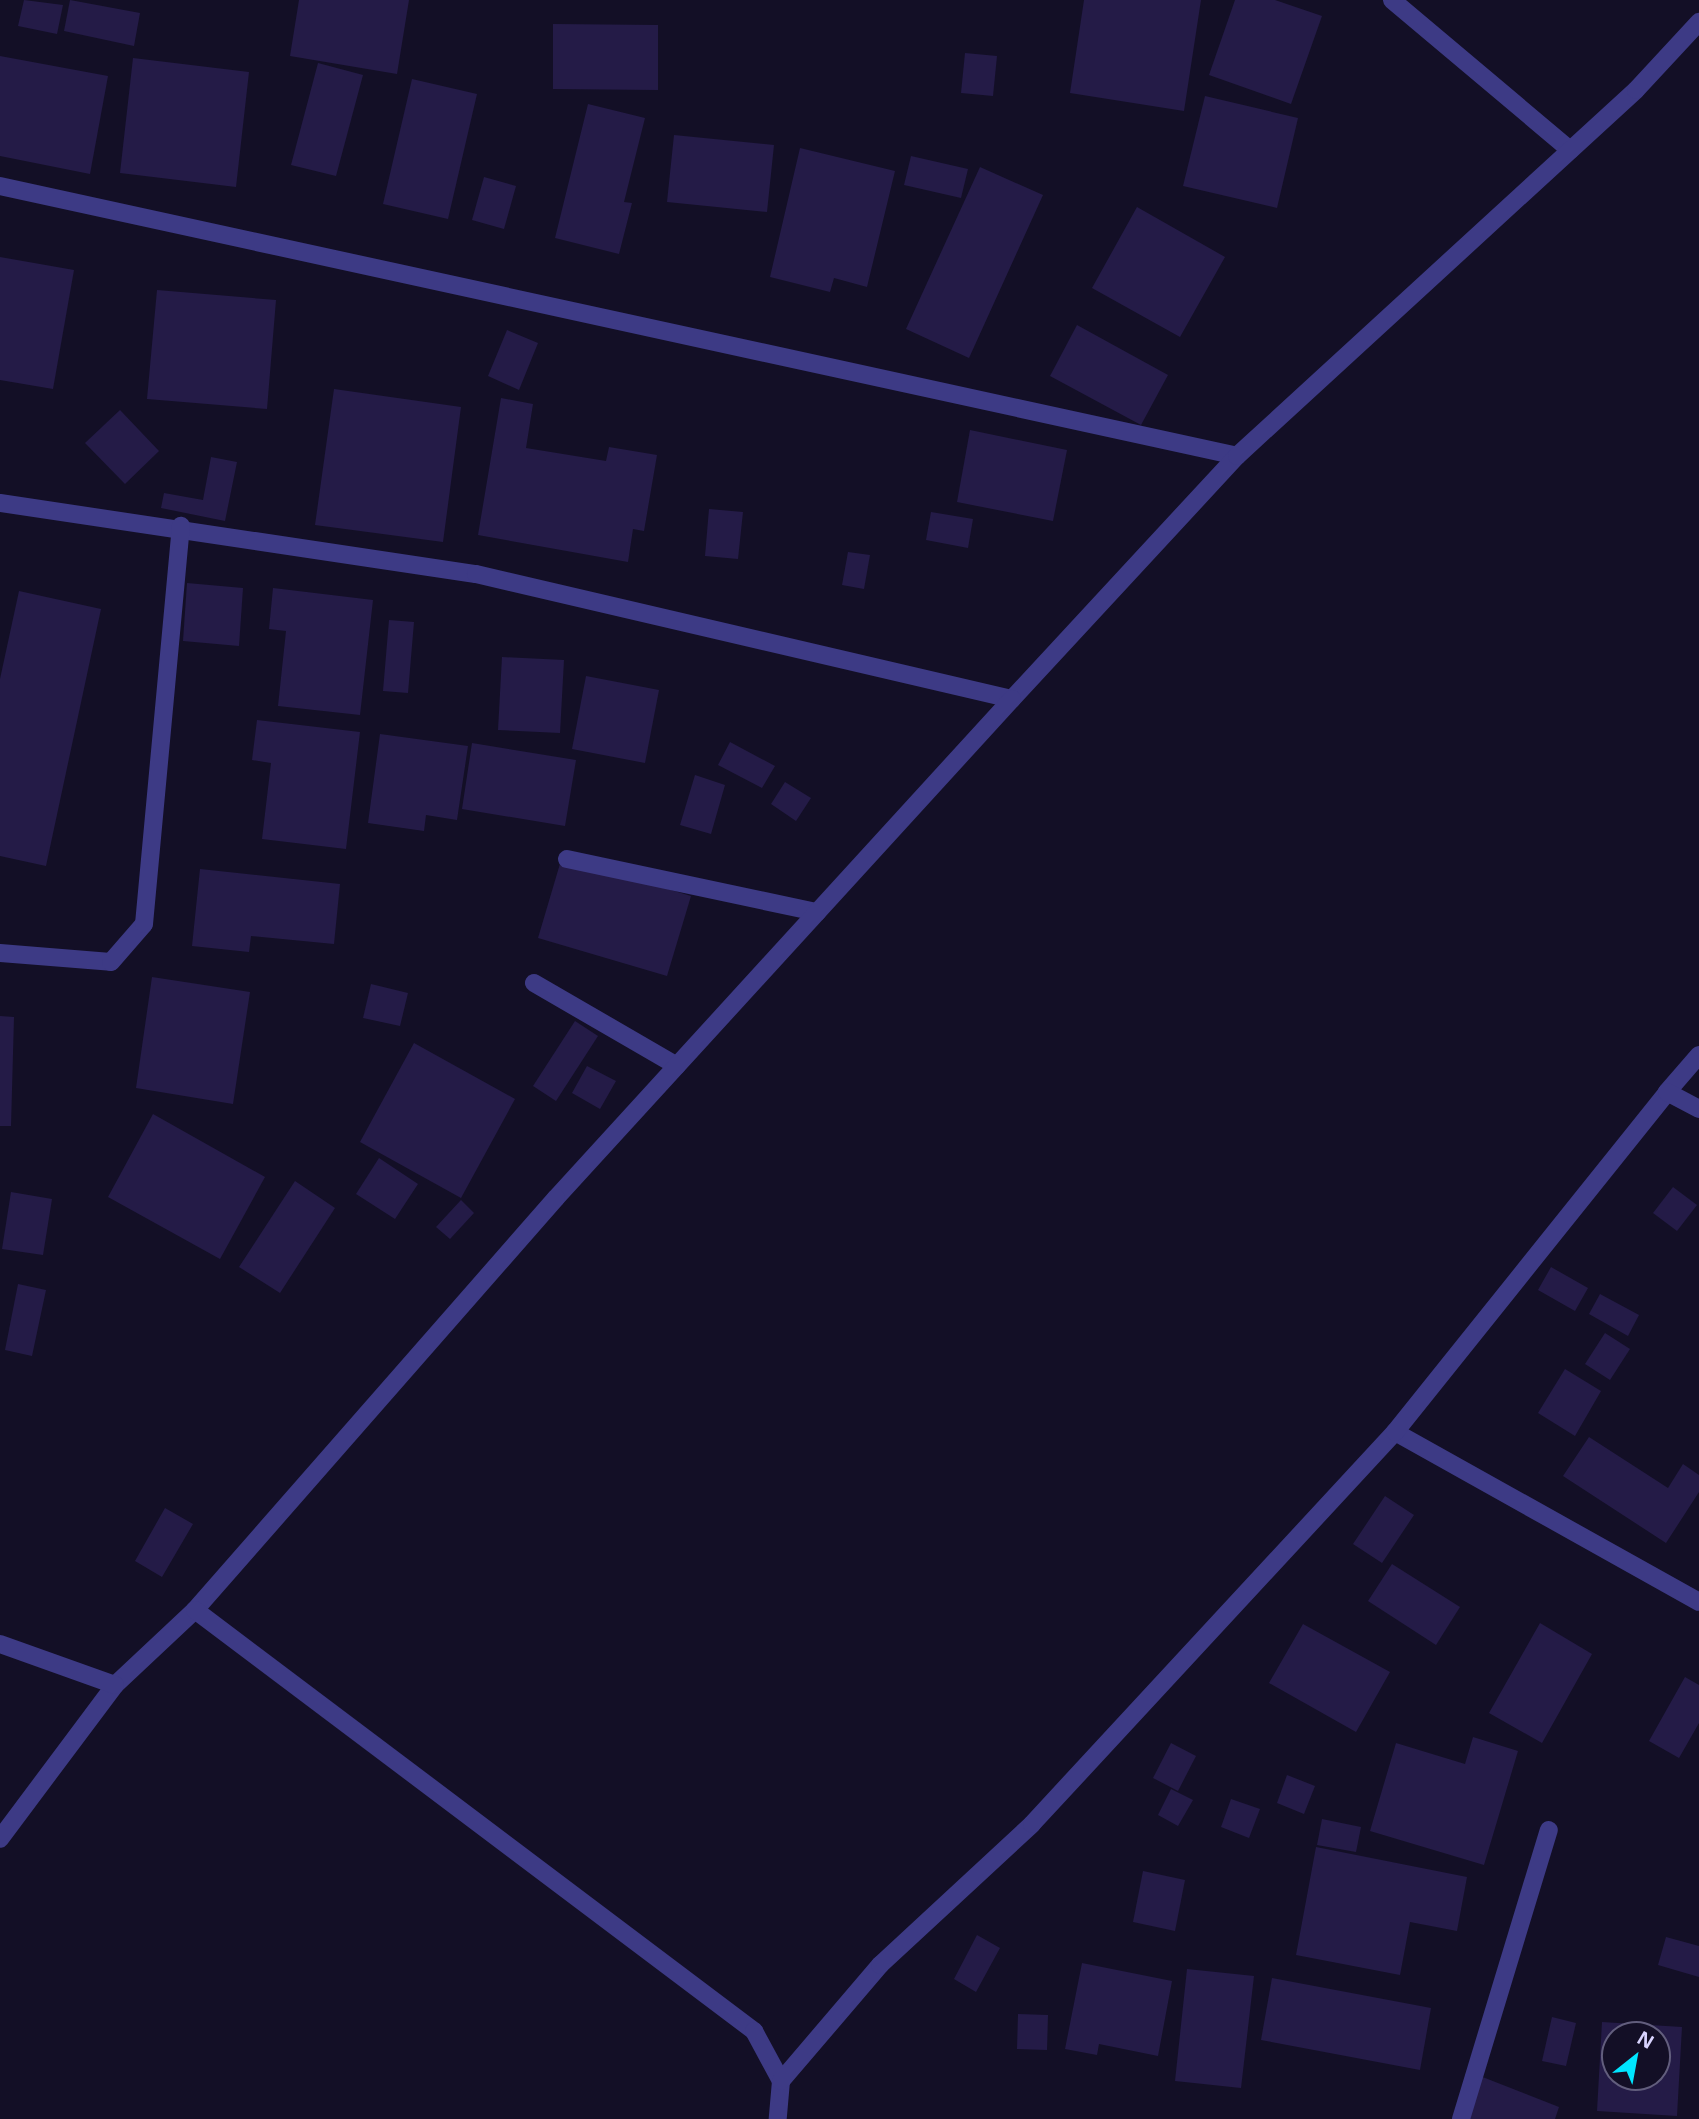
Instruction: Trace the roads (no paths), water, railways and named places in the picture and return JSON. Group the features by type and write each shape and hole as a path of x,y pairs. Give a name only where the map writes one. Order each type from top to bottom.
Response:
{"street":[{"path":"1392,0 1570,150"},
{"path":"0,1839 115,1685 195,1610 677,1066 1237,456 1636,90 1699,22"},
{"path":"0,186 1237,456"},
{"path":"0,503 181,526 475,574 1012,699"},
{"path":"0,953 111,962 144,924 181,526"},
{"path":"567,859 817,912"},
{"path":"534,984 677,1066"},
{"path":"781,2081 880,1965 1032,1824 1395,1432 1699,1055"},
{"path":"1667,1092 1699,1109"},
{"path":"1395,1432 1699,1602"},
{"path":"195,1610 754,2031 781,2081 778,2119"},
{"path":"0,1644 115,1685"},
{"path":"1461,2119 1549,1830"}]}
